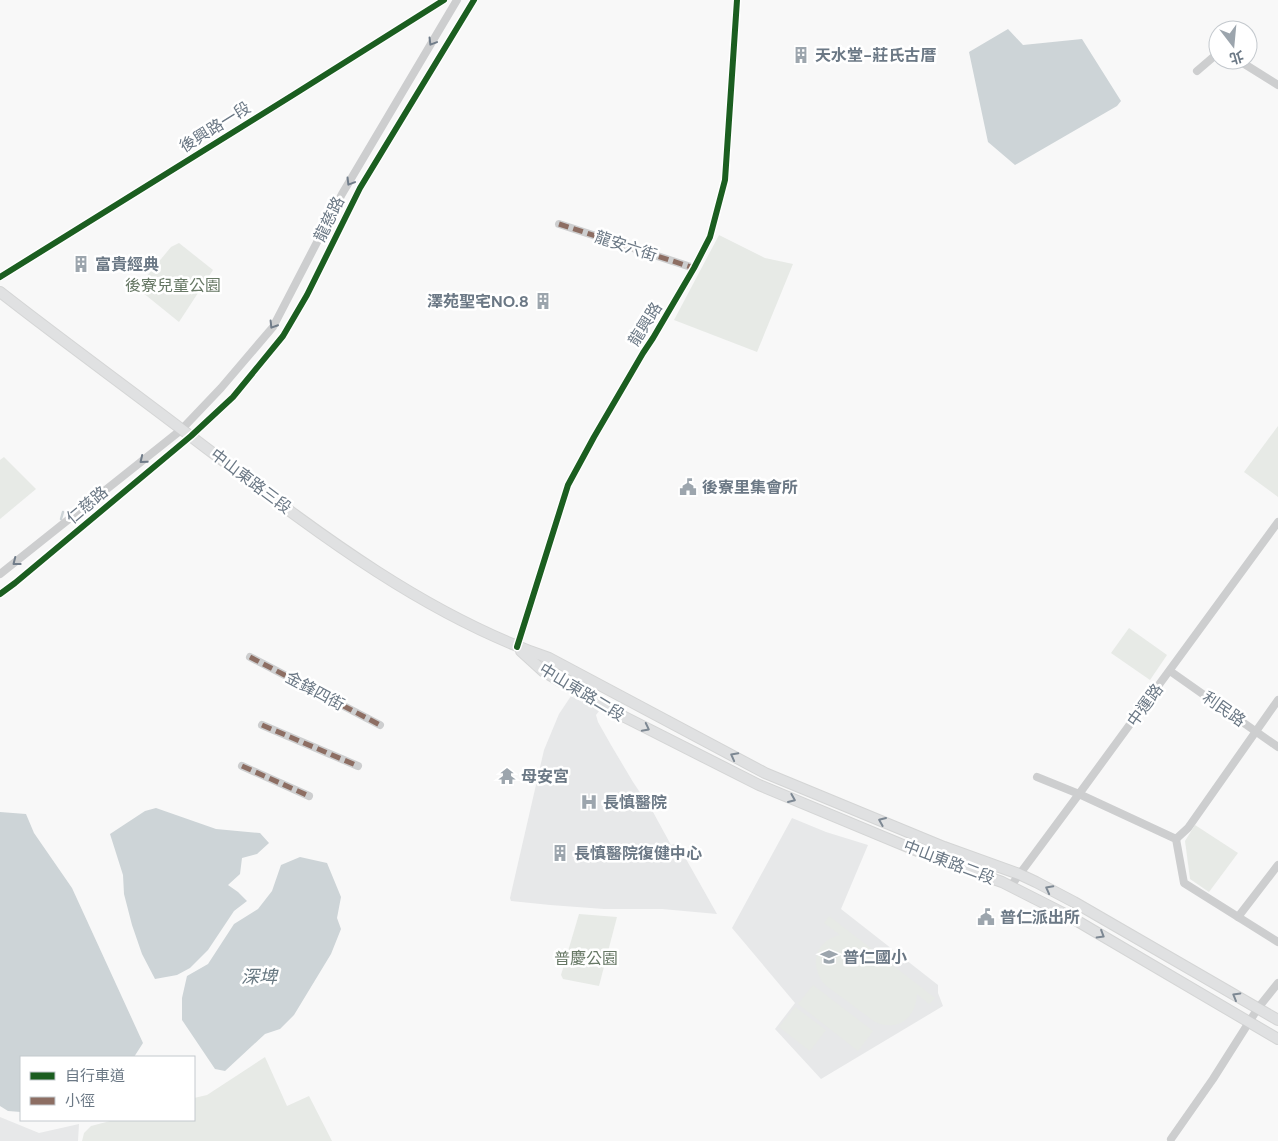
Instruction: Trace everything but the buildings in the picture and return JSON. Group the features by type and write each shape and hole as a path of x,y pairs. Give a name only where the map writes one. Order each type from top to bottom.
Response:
{"main road":[{"name":"中山東路三段","path":"0,292 239,474 363,564 440,609 517,647"},
{"name":"中山東路二段","path":"517,647 549,658 765,773 944,847 1019,874 1074,902 1278,1020"},
{"name":"中山東路二段","path":"517,647 543,671 597,703 759,785 939,860 1002,882 1067,914 1278,1039"}],"street":[{"name":"後興路一段","path":"0,277 444,0"},
{"name":"龍慈路","path":"181,430 221,388 273,327 342,194 457,0"},
{"name":"龍慈路","path":"191,436 233,397 283,336 307,295 360,188 474,0"},
{"name":"龍興路","path":"517,647 568,485 594,437 694,268 710,237 725,180 736,0"},
{"path":"1197,71 1208,62"},
{"path":"1254,70 1278,85"},
{"name":"龍安六街","path":"559,224 694,268"},
{"path":"293,286 307,295"},
{"name":"仁慈路","path":"0,574 181,430"},
{"name":"仁慈路","path":"0,594 191,436"},
{"path":"73,517 83,527"},
{"name":"中運路","path":"1010,886 1278,522"},
{"name":"金鋒四街","path":"250,656 380,725"},
{"name":"利民路","path":"1170,671 1278,747"},
{"path":"1176,839 1188,828 1278,700"},
{"path":"262,725 358,766"},
{"path":"242,766 309,796"},
{"path":"1037,777 1079,794 1176,839"},
{"path":"1176,839 1184,883 1278,942"},
{"path":"1238,917 1278,865"},
{"path":"1171,1139 1258,1008 1278,983"}],"shaded area":[{"name":"長慎醫院","path":"571,696 599,711 596,715 598,722 611,745 653,812 671,845 677,843 717,914 662,909 604,909 511,901 510,898 544,750 559,714"},
{"name":"普仁國小","path":"792,818 826,832 868,845 841,909 938,985 938,993 943,1006 821,1079 775,1029 795,1003 732,928"},
{"path":"0,1117 39,1133 79,1124 78,1141 0,1141"}],"green space":[{"path":"719,235 765,258 793,264 757,352 674,320"},
{"name":"後寮兒童公園","path":"179,243 213,270 179,322 137,288 171,247"},
{"path":"1278,426 1278,497 1244,472"},
{"path":"4,457 36,489 0,519 0,460"},
{"path":"1129,628 1167,655 1150,680 1111,653"},
{"path":"1195,825 1238,853 1209,892 1190,879 1185,841"},
{"name":"普慶公園","path":"579,914 617,917 599,986 563,979 561,975"},
{"path":"829,916 935,998 929,1004 917,994 913,1010 904,1021 898,1024 883,1025 875,1022 828,987 819,975 816,961 817,954 823,944 829,939 840,935 824,923"},
{"path":"813,985 873,1031 858,1051 798,1004"},
{"path":"795,1007 826,1030 810,1051 779,1027"},
{"path":"265,1057 287,1106 309,1096 332,1141 82,1141 84,1133 91,1126 110,1121 195,1121 195,1098 207,1095"}],"water":[{"path":"1008,29 1023,45 1082,39 1121,101 1117,106 1015,165 988,142 969,52"},
{"name":"深埤","path":"156,808 216,829 260,833 269,843 257,854 242,858 240,874 228,885 247,901 234,911 208,950 190,968 177,975 155,979 142,954 132,925 124,894 123,875 110,834 145,811"},
{"path":"0,812 26,814 34,833 72,888 143,1043 135,1056 20,1056 20,1112 8,1111 0,1106"},
{"name":"深埤","path":"300,857 327,863 341,897 337,918 341,929 331,954 294,1015 280,1029 265,1034 225,1071 215,1069 182,1020 182,998 187,976 208,964 234,924 258,909 272,891 281,865"}],"waterway":[{"path":"61,519 63,512"}],"marked path":[{"path":"559,224 694,268"},
{"path":"250,657 380,725"},
{"path":"262,725 358,766"},
{"path":"242,766 309,796"}],"cycle path":[{"path":"0,277 444,0"},
{"path":"0,594 191,436 233,397 283,336 307,295 360,188 474,0"},
{"path":"517,647 568,485 594,437 694,268 710,237 725,180 737,0"}],"place":[{"name":"天水堂-莊氏古厝","path":"801,55"},
{"name":"富貴經典","path":"81,264"},
{"name":"澤苑聖宅NO.8","path":"543,301"},
{"name":"後寮里集會所","path":"688,487"},
{"name":"母安宮","path":"507,776"},
{"name":"長慎醫院","path":"589,802"},
{"name":"長慎醫院復健中心","path":"560,853"},
{"name":"普仁派出所","path":"986,917"},
{"name":"普仁國小","path":"829,957"}]}
